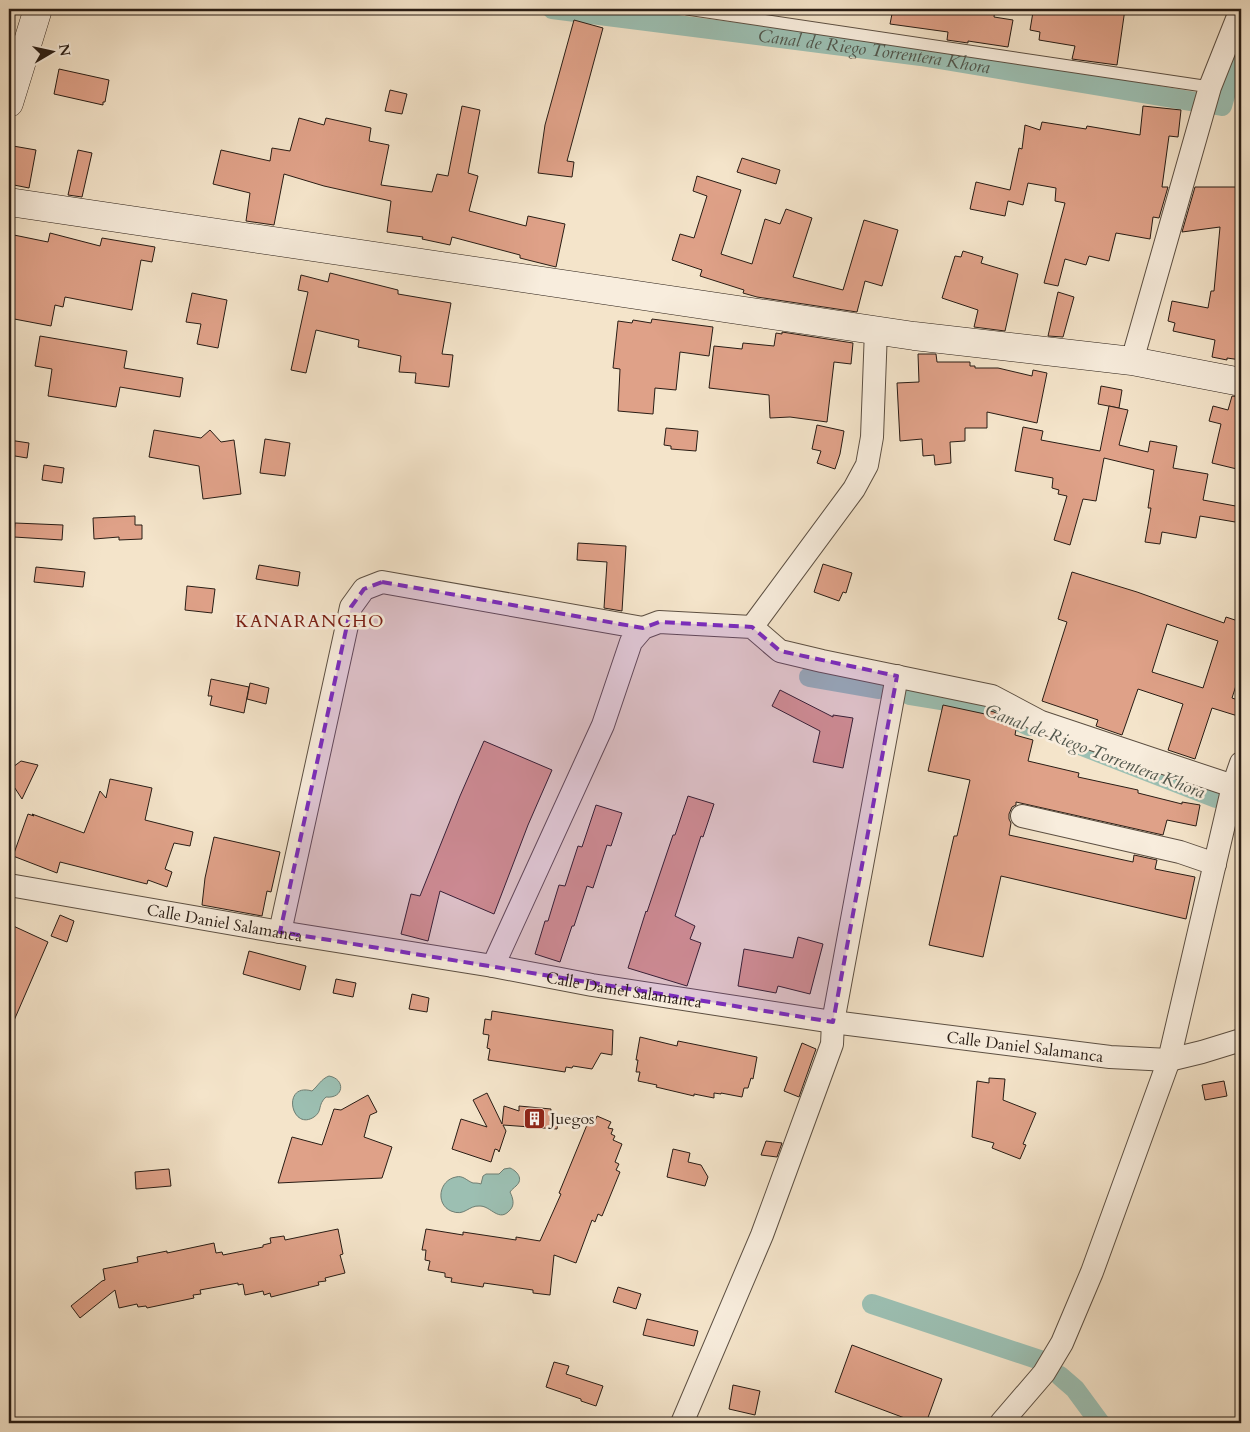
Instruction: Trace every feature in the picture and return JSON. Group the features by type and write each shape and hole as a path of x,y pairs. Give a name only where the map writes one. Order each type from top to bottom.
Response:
{"main road":[{"path":"9,103 38,9"},
{"path":"9,202 914,336 1132,361 1241,382"}],"street":[{"path":"1132,361 1210,87 1241,9"},
{"path":"752,627 854,488 867,465 872,436 876,330"},
{"path":"280,932 350,607 364,589 382,582 643,628"},
{"path":"493,966 603,725 630,642 643,628 659,622 752,627 780,651 992,696 1040,722 1237,787"},
{"path":"682,1423 762,1236 832,1044 833,1022 896,676"},
{"path":"1000,1423 1044,1373 1062,1343 1092,1272 1169,1060 1215,864 1237,787 1241,763"},
{"path":"1022,816 1180,852 1215,864"},
{"name":"Calle Daniel Salamanca","path":"9,885 280,932 493,966 592,985 833,1022 1110,1057 1169,1060 1241,1040"}],"lane":[{"path":"687,9 1210,87"}],"highlighted area":[{"path":"382,582 643,628 659,622 752,627 780,651 897,676 833,1022 280,932 351,607 364,589"}],"shaded area":[{"path":"329,1076 340,1084 339,1092 332,1097 326,1097 317,1115 314,1117 306,1120 300,1118 295,1113 293,1106 293,1099 296,1093 302,1090 312,1091"},
{"path":"510,1168 517,1173 519,1181 510,1192 513,1204 506,1214 502,1215 480,1206 472,1207 460,1213 451,1211 443,1203 441,1193 443,1187 450,1179 461,1177 473,1183 481,1184 483,1176 486,1174 499,1174 504,1169"}],"building":[{"path":"893,9 995,9 994,17 1013,20 1008,47 947,40 948,32 890,24"},
{"path":"1043,9 1125,9 1117,65 1072,59 1075,46 1039,40 1040,32 1030,30 1033,12 1043,14"},
{"path":"574,20 603,28 567,161 574,162 572,177 538,173 545,125"},
{"path":"59,69 109,80 103,105 54,94"},
{"path":"390,90 407,94 402,114 385,111"},
{"path":"462,106 480,110 468,173 478,176 469,211 526,226 528,216 565,224 556,267 520,258 520,255 452,237 450,245 422,239 423,237 387,232 391,201 324,186 284,174 274,225 246,221 250,193 213,184 221,150 270,161 272,148 290,151 299,118 324,125 326,118 371,128 369,141 389,145 381,185 432,192 437,174 448,176"},
{"path":"1143,106 1181,110 1178,137 1169,136 1162,187 1168,187 1159,218 1153,217 1150,239 1116,233 1109,261 1089,256 1086,265 1065,259 1058,286 1044,283 1065,203 1055,201 1056,188 1028,183 1023,205 1008,201 1005,216 970,209 976,182 1010,190 1019,148 1022,149 1025,125 1040,130 1042,122 1086,129 1087,126 1140,135"},
{"path":"13,146 36,150 29,188 9,184"},
{"path":"78,150 92,153 82,197 68,195"},
{"path":"742,158 780,170 776,184 737,172"},
{"path":"697,176 741,190 721,254 752,264 765,219 780,224 786,209 812,218 793,277 843,290 864,220 898,230 882,286 865,281 857,312 757,297 743,293 744,290 700,276 702,270 672,260 680,234 694,238 707,196 693,191"},
{"path":"1195,187 1240,187 1241,287 1238,306 1241,306 1241,360 1212,357 1215,340 1173,331 1175,323 1168,321 1172,301 1208,308 1211,291 1214,291 1220,227 1182,232"},
{"path":"50,233 100,246 102,238 155,247 152,262 141,260 132,310 65,297 63,307 55,305 51,326 9,318 9,234 48,242"},
{"path":"963,251 983,257 981,263 1018,274 1005,331 974,327 978,310 942,298 955,256 961,257"},
{"path":"330,273 398,290 398,294 451,303 442,354 453,355 449,387 415,383 416,373 399,372 401,356 358,347 359,340 316,330 306,373 291,370 308,292 298,290 301,275 328,282"},
{"path":"1058,292 1074,297 1063,337 1048,336"},
{"path":"192,293 227,300 218,348 197,344 201,324 186,322"},
{"path":"652,319 713,327 709,356 680,352 676,390 655,388 653,414 618,411 620,369 613,368 618,321 632,323 633,320 651,323"},
{"path":"782,332 853,343 851,364 834,362 827,422 790,417 770,418 769,395 709,388 714,346 742,349 743,343 774,346 776,333 782,334"},
{"path":"40,336 127,351 124,368 183,378 180,397 120,387 116,407 48,396 52,369 35,366"},
{"path":"918,354 936,354 937,362 970,362 970,366 975,366 975,368 998,368 1032,376 1033,370 1047,373 1037,423 987,412 987,428 965,428 965,441 950,442 951,463 935,465 934,455 923,456 922,439 900,441 897,383 919,382"},
{"path":"1101,386 1122,390 1119,408 1098,404"},
{"path":"1232,396 1241,397 1241,470 1212,463 1221,424 1209,421 1213,406 1228,410"},
{"path":"1109,406 1128,410 1119,445 1148,452 1150,441 1177,446 1173,468 1208,474 1203,500 1241,507 1241,523 1200,516 1196,538 1162,532 1160,544 1145,542 1151,508 1148,508 1154,470 1104,458 1096,501 1083,499 1070,545 1054,540 1067,496 1058,494 1059,490 1052,488 1053,478 1015,471 1023,427 1043,431 1041,440 1100,451"},
{"path":"817,425 844,431 835,469 817,463 821,451 812,449"},
{"path":"666,428 698,431 696,451 671,449 671,446 664,445"},
{"path":"154,430 201,438 210,430 221,442 234,440 241,494 203,499 199,466 149,457"},
{"path":"265,439 290,443 285,476 260,473"},
{"path":"9,440 29,443 27,458 9,455"},
{"path":"44,465 64,468 62,483 42,480"},
{"path":"135,516 135,525 142,525 142,539 119,540 119,537 94,539 93,518"},
{"path":"15,523 63,525 62,540 14,537"},
{"path":"578,543 626,546 622,611 604,608 607,562 577,560"},
{"path":"823,564 852,573 846,593 843,592 839,601 814,592"},
{"path":"259,565 300,572 298,586 256,579"},
{"path":"36,567 85,572 83,587 34,582"},
{"path":"1072,572 1137,592 1224,623 1226,617 1241,622 1241,670 1232,698 1241,701 1241,717 1212,708 1195,759 1168,750 1183,704 1138,689 1122,735 1096,726 1098,720 1042,701 1067,622 1058,619","holes":["1167,624 1218,641 1203,688 1152,672"]},
{"path":"187,586 215,589 212,613 185,610"},
{"path":"211,679 249,687 244,713 210,705 212,696 208,696"},
{"path":"250,683 269,688 266,704 247,699"},
{"path":"780,690 833,717 833,715 853,718 843,768 813,762 820,731 772,706"},
{"path":"943,705 985,714 986,710 994,712 1001,716 1001,718 1008,719 1017,724 1015,735 1033,740 1028,761 1079,773 1078,777 1138,790 1138,793 1182,804 1182,802 1200,805 1196,826 1167,820 1163,835 1016,802 1016,805 1012,807 1009,814 1011,823 1009,835 1133,862 1134,855 1157,860 1155,869 1195,877 1186,919 1001,876 983,957 929,945 954,836 957,836 970,780 928,771"},
{"path":"484,741 552,770 528,825 494,914 440,891 428,941 401,934 411,894 420,896"},
{"path":"21,761 38,765 22,799 9,779 9,770"},
{"path":"110,779 152,788 145,820 193,832 190,846 174,843 165,869 172,872 167,887 148,880 147,884 60,862 57,873 13,856 28,814 84,833 100,791 106,798"},
{"path":"688,796 714,804 703,837 701,836 675,916 695,926 690,939 701,943 687,986 628,968 646,911"},
{"path":"596,805 622,813 611,846 607,845 593,888 587,886 560,962 535,954 559,885 565,886 578,846 582,847"},
{"path":"214,837 280,852 271,892 267,891 262,916 202,905 205,878"},
{"path":"60,915 74,921 67,942 51,936"},
{"path":"9,924 48,942 9,1032"},
{"path":"798,937 823,944 810,994 778,986 776,993 738,986 744,949 793,958"},
{"path":"249,951 306,966 300,990 243,974"},
{"path":"336,979 356,983 353,997 333,993"},
{"path":"412,994 429,998 427,1012 409,1009"},
{"path":"492,1011 613,1030 612,1055 601,1053 592,1069 573,1066 572,1068 566,1067 565,1072 488,1060 490,1049 487,1048 489,1035 483,1034 485,1019 491,1020"},
{"path":"640,1037 677,1046 678,1041 757,1057 753,1079 751,1078 748,1088 744,1088 742,1097 714,1093 714,1098 694,1094 694,1096 638,1081 640,1072 636,1072 638,1060 636,1060"},
{"path":"802,1043 816,1049 799,1097 784,1091"},
{"path":"989,1078 1005,1079 1003,1100 1036,1113 1023,1144 1026,1145 1020,1159 992,1148 994,1143 972,1137 977,1081 989,1083"},
{"path":"1224,1081 1227,1096 1205,1100 1202,1085"},
{"path":"487,1093 502,1124 504,1106 519,1111 519,1106 551,1109 550,1121 558,1123 557,1129 503,1125 506,1131 499,1152 495,1149 491,1162 452,1149 461,1119 487,1127 473,1100"},
{"path":"368,1095 377,1112 370,1115 364,1137 392,1147 382,1178 278,1183 292,1137 322,1145 334,1109 341,1110"},
{"path":"597,1116 611,1122 608,1128 613,1129 611,1134 615,1136 613,1140 622,1144 615,1162 619,1164 616,1170 620,1172 602,1216 598,1214 595,1222 592,1220 576,1263 554,1255 550,1295 533,1293 533,1290 484,1283 483,1287 451,1282 452,1278 445,1277 445,1273 428,1270 430,1261 425,1260 426,1250 422,1250 426,1229 463,1235 463,1232 516,1240 516,1237 540,1241 561,1194 559,1193 589,1120 594,1123"},
{"path":"766,1141 782,1143 777,1157 761,1155"},
{"path":"673,1149 690,1153 688,1162 701,1165 708,1177 705,1186 667,1177"},
{"path":"169,1169 171,1186 136,1189 135,1172"},
{"path":"338,1229 343,1254 340,1255 345,1273 325,1278 326,1281 318,1282 319,1285 271,1297 270,1293 264,1295 263,1291 245,1295 243,1284 238,1285 238,1283 200,1290 201,1294 193,1295 194,1298 147,1308 146,1306 138,1307 137,1304 119,1308 115,1290 80,1318 71,1306 105,1280 103,1269 138,1262 137,1257 214,1243 216,1253 222,1252 223,1255 263,1247 263,1245 271,1243 270,1238 284,1236 285,1240"},
{"path":"618,1287 641,1294 636,1309 613,1302"},
{"path":"647,1319 698,1331 694,1346 643,1335"},
{"path":"852,1345 942,1379 926,1423 918,1423 835,1392"},
{"path":"554,1362 569,1366 566,1374 603,1386 596,1406 546,1387"},
{"path":"733,1385 760,1391 755,1415 729,1409"}],"waterway":[{"name":"Canal de Riego Torrentera Khora","path":"552,9 921,56 1196,102"},
{"name":"Canal de Riego Torrentera Khora","path":"1211,104 1222,106 1241,40"},
{"name":"Canal de Riego Torrentera Khora","path":"809,677 878,689"},
{"name":"Canal de Riego Torrentera Khora","path":"909,695 989,708 1029,726"},
{"name":"Canal de Riego Torrentera Khora","path":"1077,744 1222,799"},
{"name":"Canal de Riego Torrentera Khora","path":"872,1304 1040,1360"},
{"name":"Canal de Riego Torrentera Khora","path":"1060,1376 1075,1389 1100,1423"}],"place":[{"name":"Juegos","path":"534,1118"}],"district":[{"name":"KANARANCHO","path":"310,621"}]}
